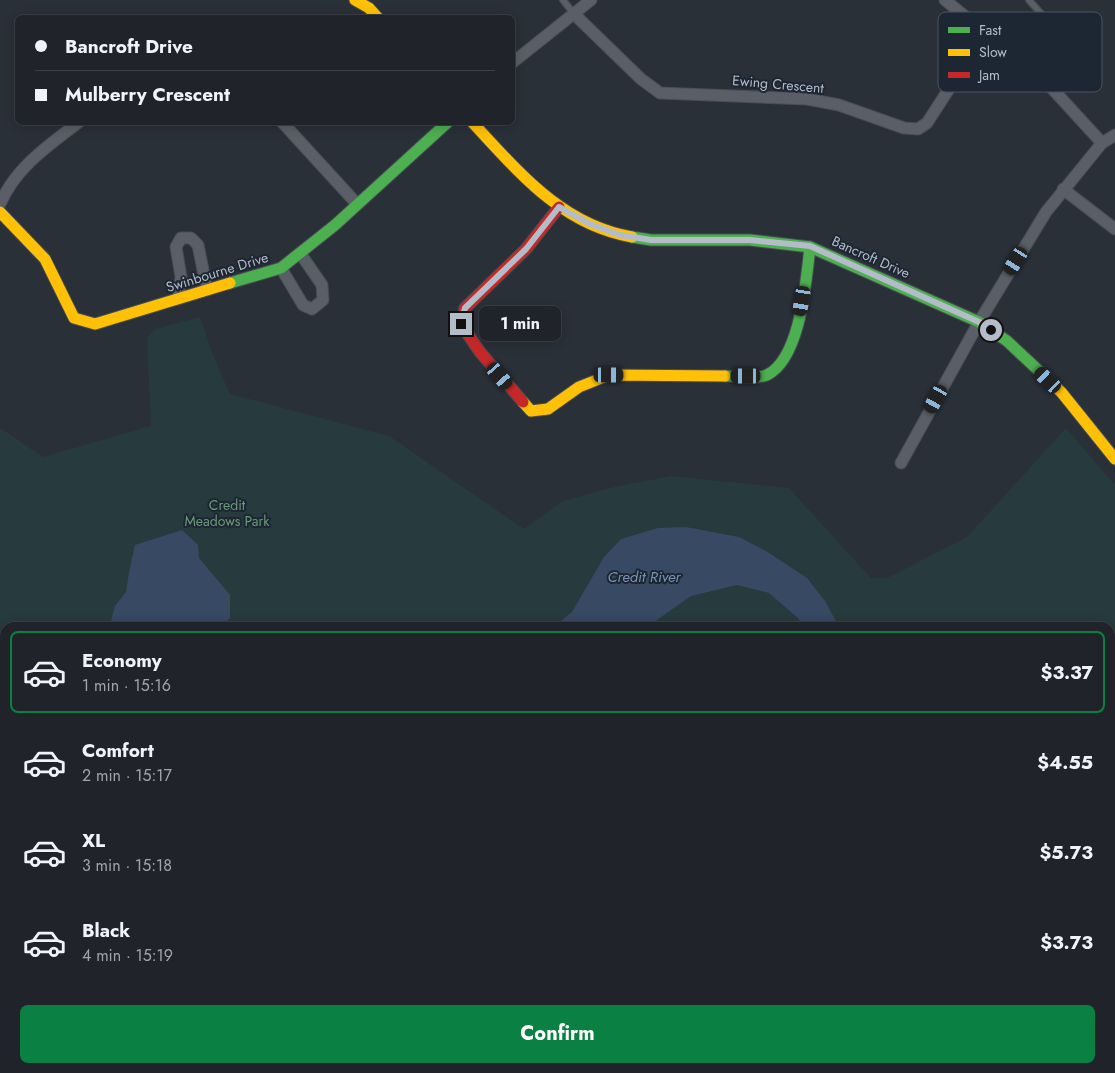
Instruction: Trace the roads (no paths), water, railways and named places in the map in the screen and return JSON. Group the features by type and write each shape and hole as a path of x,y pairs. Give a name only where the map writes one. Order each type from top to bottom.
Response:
{"street":[{"path":"355,0 369,8 375,15"},
{"path":"515,61 590,0"},
{"path":"945,0 960,12"},
{"name":"Ewing Crescent","path":"574,14 641,79 660,93 807,99 839,105 904,128 918,129 928,123 948,92"},
{"path":"1055,92 1102,143"},
{"path":"0,204 7,188 23,167 75,125"},
{"path":"285,125 357,204"},
{"name":"Swinbourne Drive","path":"0,212 44,259 74,318 95,324 282,268 445,125"},
{"name":"Bancroft Drive","path":"475,125 532,186 559,207 590,224 620,235 651,240 750,240 810,246 979,322 1007,342 1062,393 1115,459"},
{"path":"901,463 979,322 1046,212 1102,143 1115,135"},
{"path":"1063,189 1115,229"},
{"path":"559,207 526,249 465,308 461,324 480,352 531,411 548,409 579,387 609,375 765,376 778,366 790,345 799,318 810,246"},
{"path":"178,299 181,277 176,247 181,238 191,238 198,245 208,290"},
{"path":"282,268 304,305 312,309 323,300 322,285 300,253"}],"lane":[{"path":"562,0 574,14"},
{"path":"1029,0 1040,12"}],"water":[{"name":"Credit River","path":"686,527 739,537 766,551 807,578 825,601 836,622 801,622 769,593 737,585 691,596 654,622 559,622 572,612 604,557 621,539 658,528"},
{"path":"182,530 198,545 199,558 230,595 230,618 226,622 114,622 111,620 115,606 126,592 135,545"}],"park label":[{"name":"Credit Meadows Park","path":"227,514"}]}
